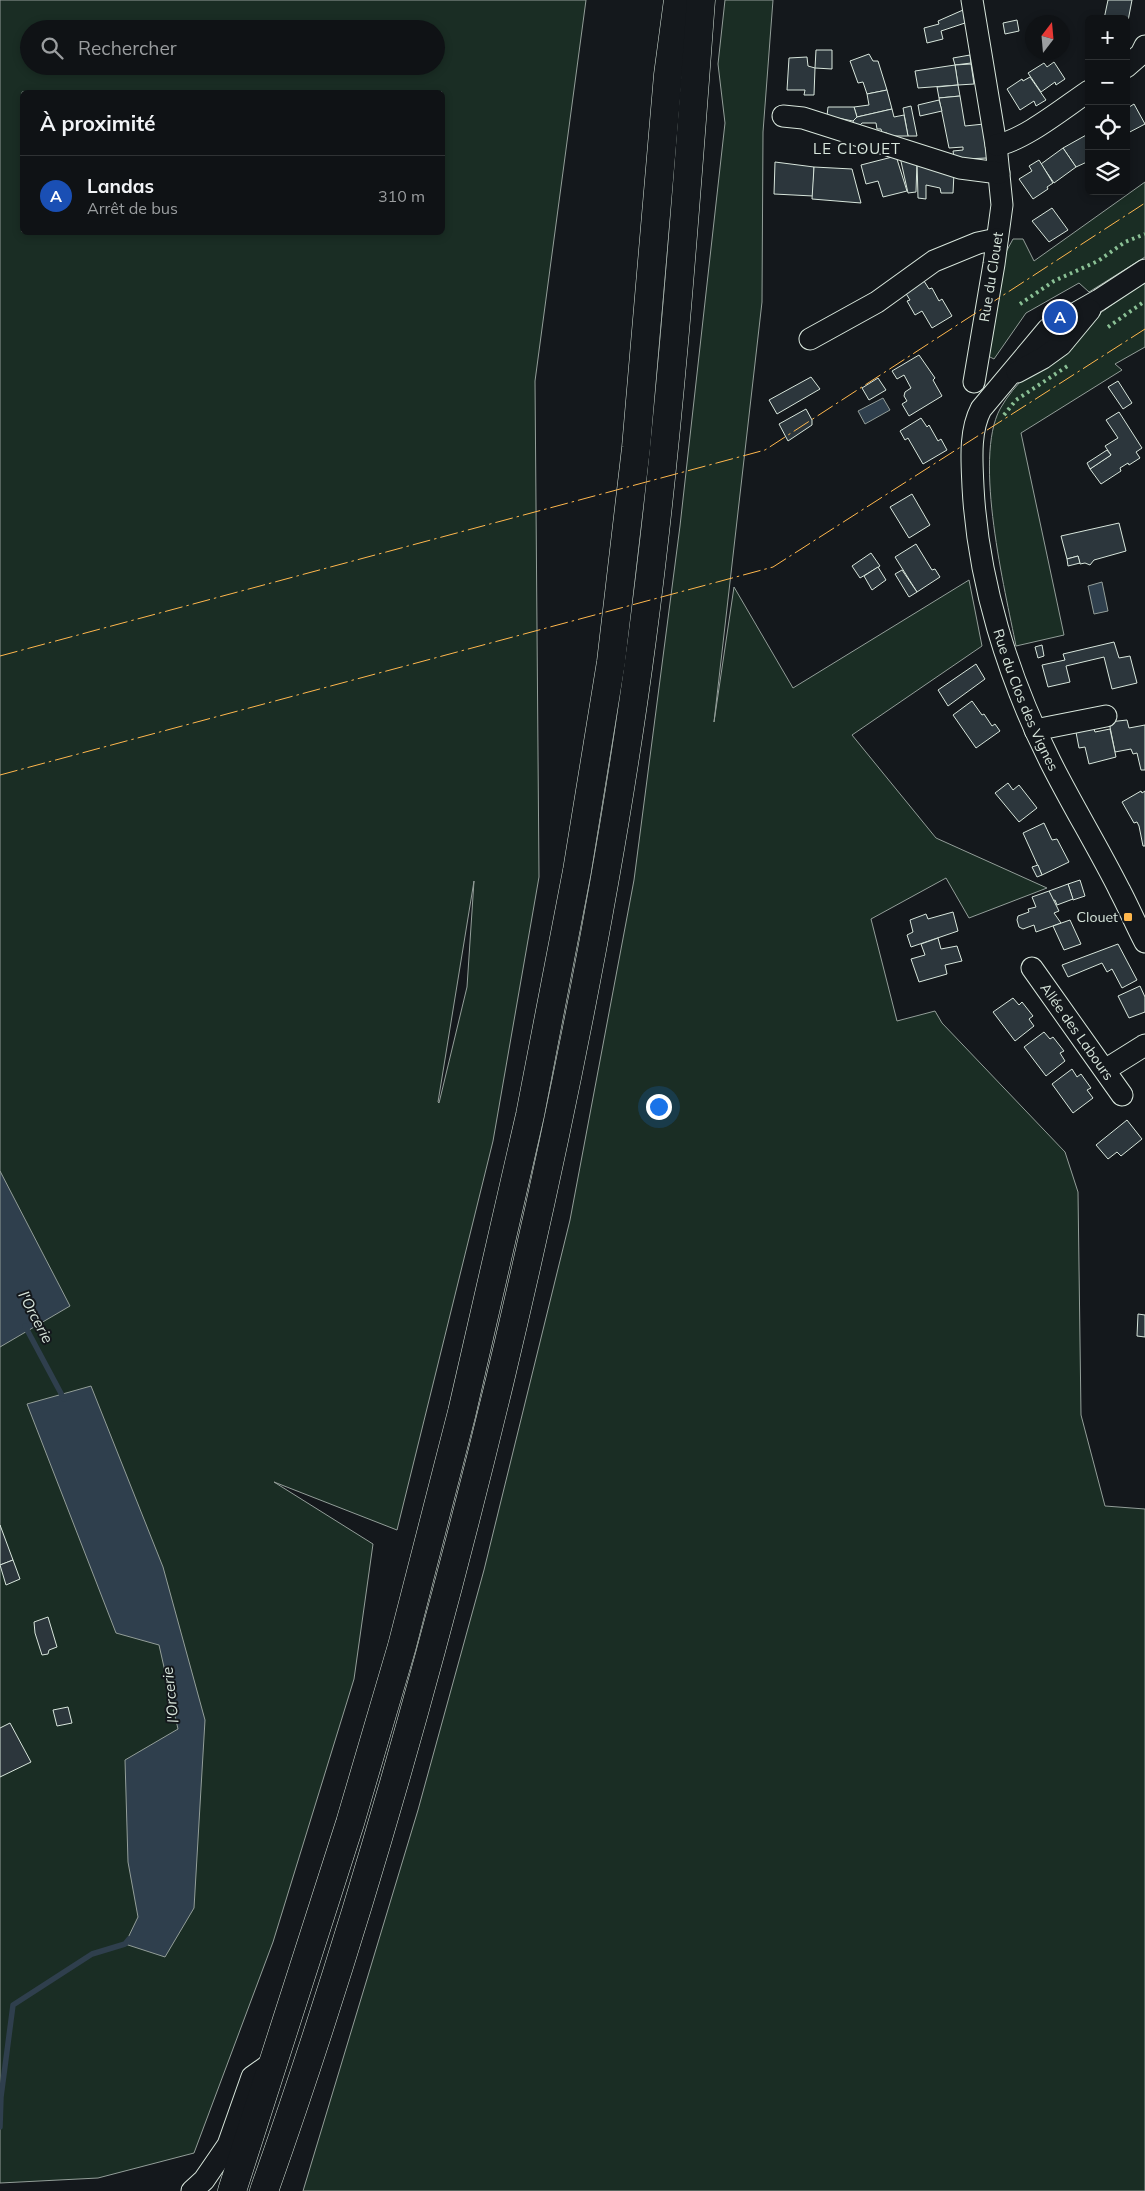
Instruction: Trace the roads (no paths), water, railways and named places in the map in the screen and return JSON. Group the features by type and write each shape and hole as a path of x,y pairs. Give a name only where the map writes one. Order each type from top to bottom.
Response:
{"highway":[{"path":"662,0 668,75"},
{"path":"232,2191 276,2060 360,1792 402,1646 429,1545 513,1195 554,998 599,741 626,541 668,75 678,0"},
{"path":"264,2191 368,1870 434,1643 523,1282 582,999 627,740 658,507 674,345 702,0"}],"street":[{"name":"Rue du Clouet","path":"972,0 996,145 1002,205 974,382"},
{"path":"1130,64 1141,54 1145,46"},
{"path":"996,145 1005,144 1026,133 1085,94"},
{"path":"783,116 804,118 960,168 999,173"},
{"path":"810,339 877,302 934,261 978,242 998,239"},
{"name":"Rue du Clos des Vignes","path":"1143,931 1035,730 1004,648 986,581 974,497 973,436 977,417 981,409 1048,328 1099,300 1145,270"},
{"path":"1035,730 1106,716"},
{"name":"Allée des Labours","path":"1032,968 1122,1095"},
{"path":"1105,1070 1145,1044"},
{"path":"192,2191 204,2180 228,2145 252,2076 276,2060"}],"water":[{"path":"883,398 890,410 865,424 858,411"},
{"path":"1102,582 1108,611 1094,614 1088,586"},
{"path":"0,1171 70,1306 0,1347"},
{"path":"91,1386 163,1567 205,1720 194,1908 165,1957 125,1944 138,1917 128,1862 125,1760 178,1729 159,1645 116,1633 27,1404"}],"waterway":[{"name":"l'Orcerie","path":"25,1326 64,1399"},
{"name":"l'Orcerie","path":"0,2127 1,2097 13,2005 92,1954 125,1944 129,1939"}],"place":[{"name":"Landas","path":"1060,317"},
{"name":"Clouet","path":"1128,917"}],"district":[{"name":"LE CLOUET","path":"857,148"}]}
